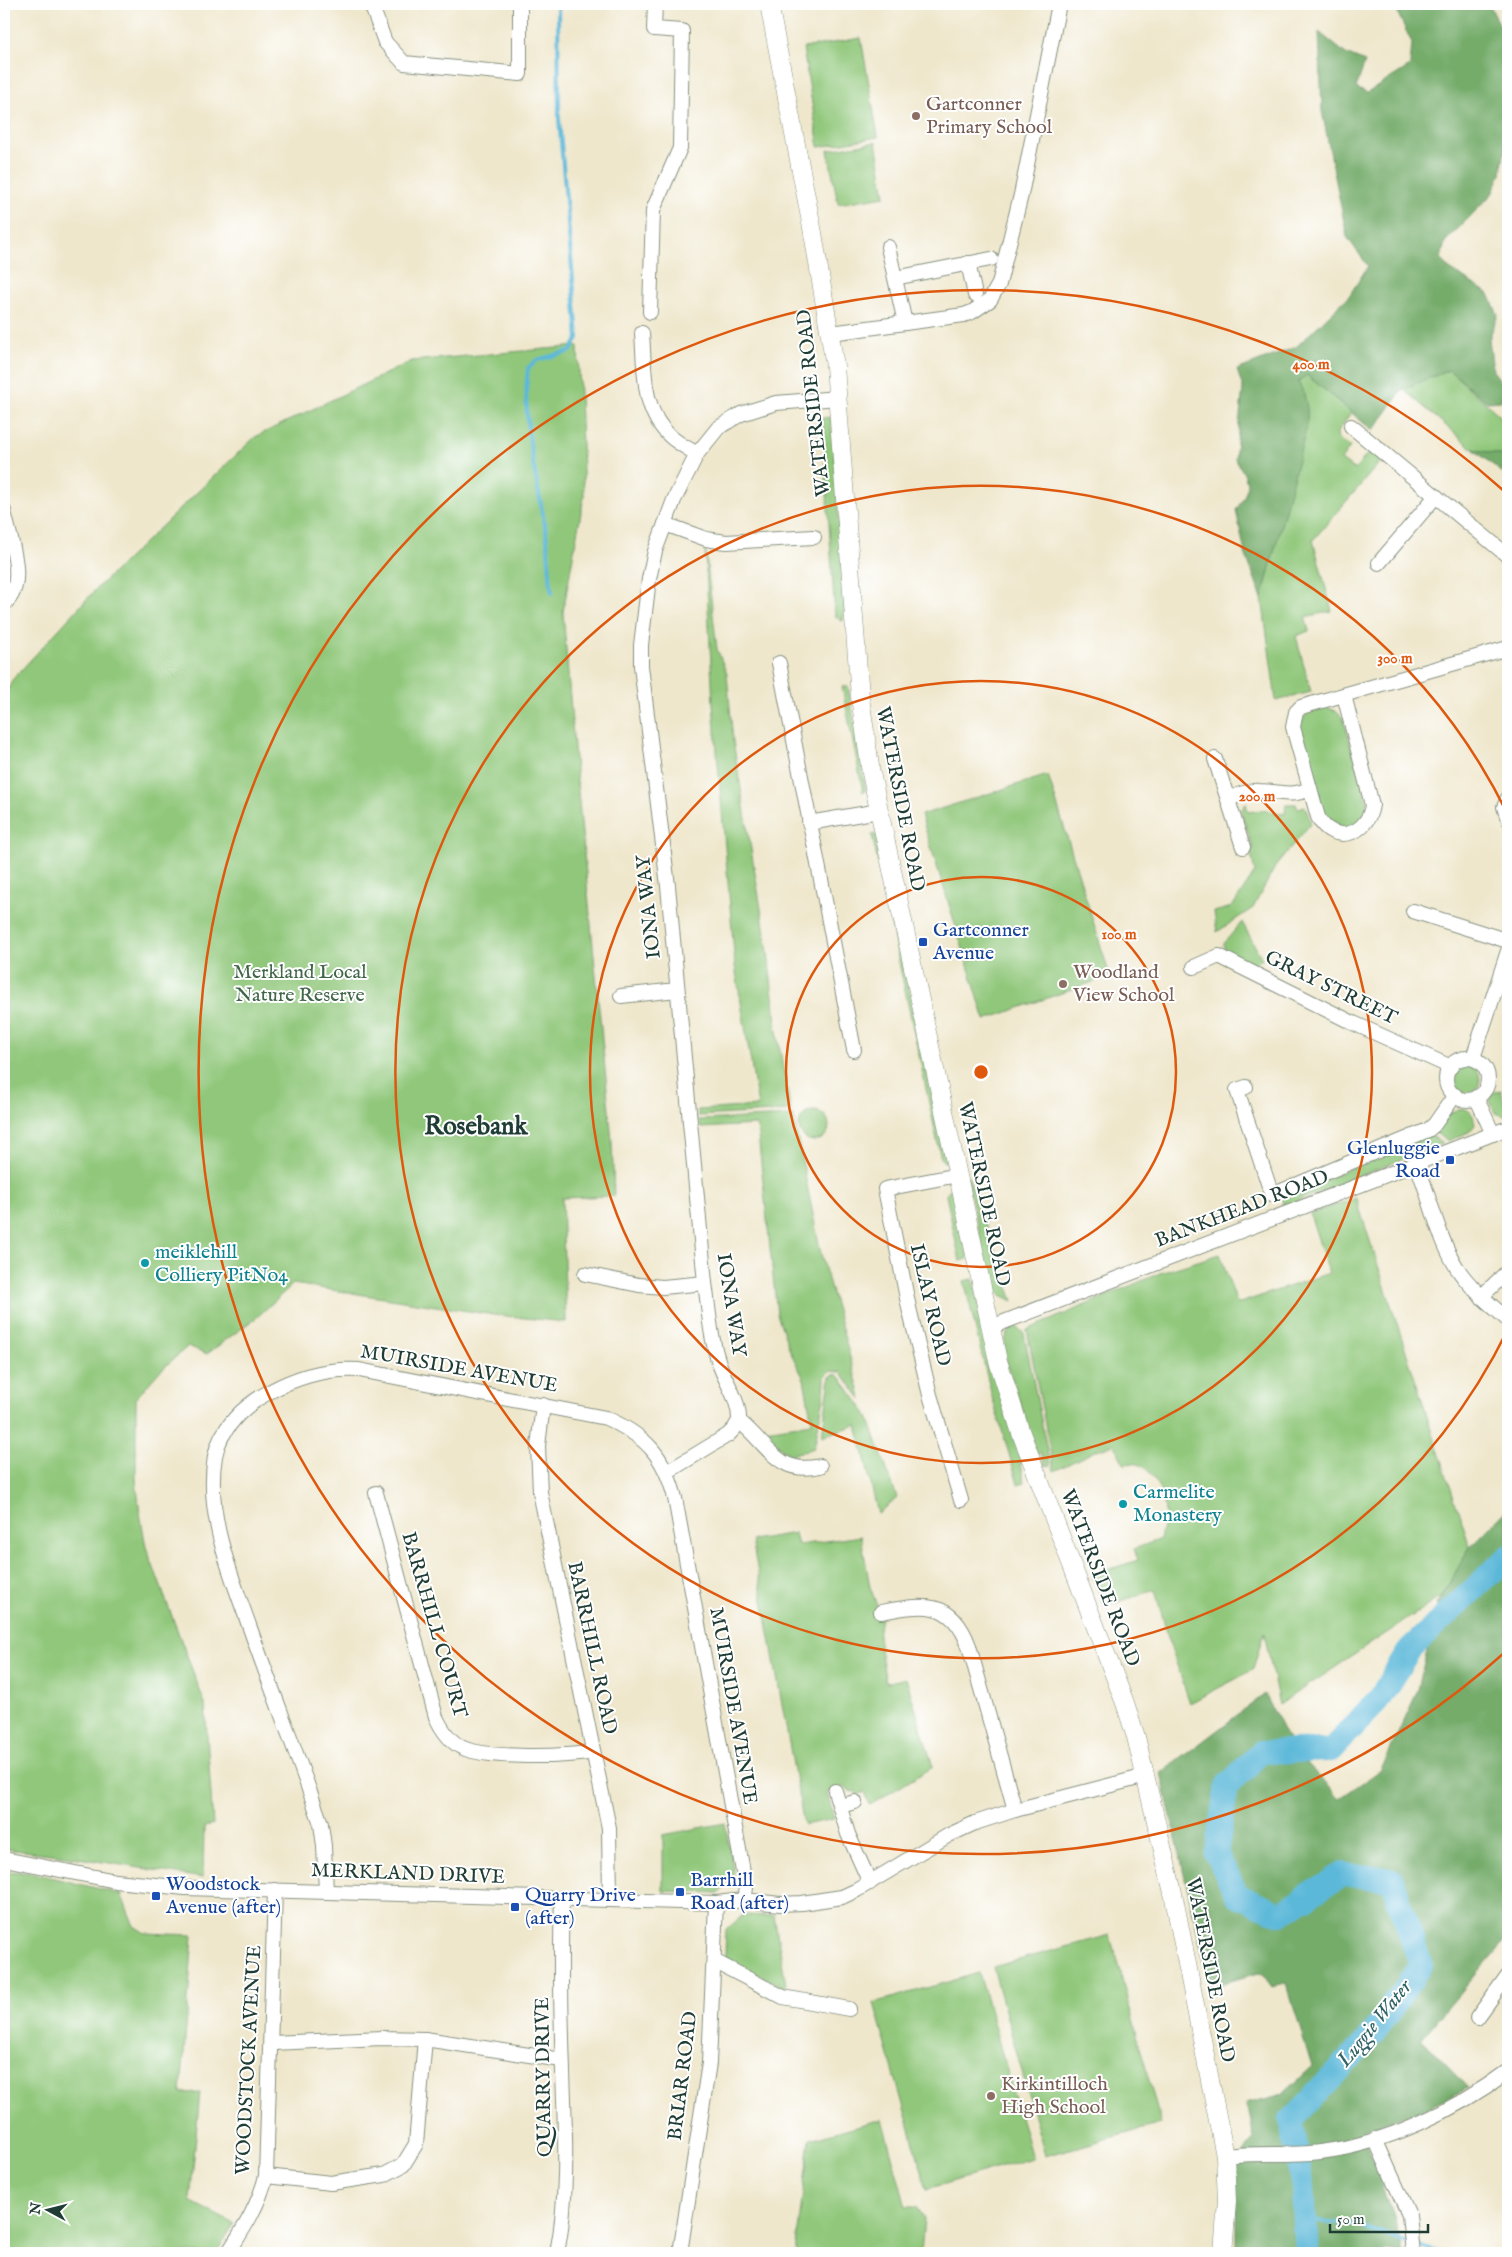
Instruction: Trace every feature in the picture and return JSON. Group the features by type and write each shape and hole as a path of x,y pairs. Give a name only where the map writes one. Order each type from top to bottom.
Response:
{"main road":[{"name":"WATERSIDE ROAD","path":"769,4 830,333 838,398 860,697 867,752 878,811 998,1361 1021,1433 1125,1703 1146,1776 1173,1893 1225,2156 1227,2201 1223,2253"}],"street":[{"path":"372,4 385,42 404,63 520,74 520,4"},
{"path":"650,312 653,210 680,148 683,57 682,31 654,30 655,4"},
{"path":"830,333 972,312 990,300 995,293 1004,265 1020,195 1059,4"},
{"path":"888,247 905,323"},
{"path":"895,278 991,258"},
{"path":"968,263 975,295"},
{"path":"642,333 647,396 651,410 661,426 672,438 697,454"},
{"name":"IONA WAY","path":"820,1466 798,1468 780,1461 739,1420 738,1407 726,1384 713,1341 705,1283 668,886 641,666 641,645 648,580 655,551 674,500 697,454 718,428 740,414 776,403 838,398"},
{"path":"1351,426 1508,556"},
{"path":"1379,563 1436,496"},
{"path":"4,511 17,576 12,594 4,604"},
{"path":"665,524 706,539 726,542 814,537"},
{"path":"1344,695 1371,796 1371,812 1367,821 1359,829 1342,834 1322,825 1318,817 1292,727 1296,712 1301,707 1508,648"},
{"path":"779,663 854,1050"},
{"path":"1216,759 1243,847"},
{"path":"1228,799 1243,793 1259,790 1285,795 1310,789"},
{"path":"1508,798 1504,807 1508,819"},
{"path":"809,823 878,811"},
{"path":"1413,911 1508,941"},
{"path":"1473,1058 1508,951"},
{"name":"GRAY STREET","path":"1194,967 1219,956 1351,1022 1450,1067"},
{"path":"621,996 677,990"},
{"path":"1473,1058 1484,1067 1488,1080 1482,1093 1476,1097 1465,1099 1454,1095 1450,1090 1447,1078 1450,1067 1460,1059 1473,1058"},
{"path":"1246,1087 1237,1090 1272,1194 1428,1130 1434,1125 1454,1095"},
{"path":"1476,1097 1493,1134"},
{"name":"BANKHEAD ROAD","path":"990,1326 1508,1128"},
{"path":"1416,1163 1447,1249 1457,1268 1481,1297 1508,1320"},
{"name":"ISLAY ROAD","path":"958,1174 885,1189 909,1308 930,1395 961,1500"},
{"path":"1481,1297 1508,1271"},
{"path":"585,1274 639,1285 663,1287 705,1283"},
{"name":"MUIRSIDE AVENUE","path":"326,1892 321,1824 227,1562 213,1495 213,1473 215,1454 221,1438 244,1408 262,1396 296,1379 333,1370 360,1370 588,1413 624,1426 649,1444 667,1472 675,1498 746,1888 744,1900"},
{"name":"BARRHILL ROAD","path":"543,1405 538,1446 540,1492 608,1828 610,1900"},
{"path":"667,1472 728,1435 739,1420"},
{"name":"BARRHILL COURT","path":"376,1493 436,1717 442,1731 462,1748 491,1754 573,1755 593,1752"},
{"path":"881,1612 929,1606 947,1613 957,1622 970,1646 1015,1810"},
{"name":"MERKLAND DRIVE","path":"4,1859 138,1884 185,1888 716,1903 744,1900 780,1904 824,1901 842,1897 870,1883 949,1835 975,1823 1015,1810 1146,1776"},
{"path":"835,1791 848,1834 870,1883"},
{"path":"840,1806 855,1802"},
{"name":"WOODSTOCK AVENUE","path":"228,2253 250,2220 261,2196 266,2176 272,2043 275,1890"},
{"name":"QUARRY DRIVE","path":"557,2253 564,2207 566,2160 562,2060 562,1899"},
{"name":"BRIAR ROAD","path":"680,2253 708,2063 716,1903"},
{"path":"714,1961 783,1997 849,2009"},
{"path":"1478,2018 1508,1975"},
{"path":"272,2043 382,2038 425,2040 562,2060"},
{"path":"266,2176 331,2183 384,2174 403,2165 416,2144 425,2040"},
{"path":"1225,2156 1334,2150 1374,2139 1428,2120 1457,2106 1508,2071"},
{"path":"1374,2139 1409,2215 1413,2253"}],"green space":[{"path":"1415,4 1489,4 1506,37 1508,131 1501,174 1492,194 1445,242 1441,259 1448,268 1489,294 1498,315 1489,339 1493,371 1505,386 1501,401 1487,402 1449,370 1403,389 1373,431 1307,375 1298,381 1306,404 1306,430 1262,598 1245,553 1236,510 1244,496 1247,484 1244,473 1235,459 1243,388 1237,370 1296,347 1349,296 1368,266 1347,237 1322,111 1319,32 1346,54 1365,62 1356,88 1367,93 1410,66 1412,43 1397,12"},
{"path":"861,38 878,137 819,147 803,48"},
{"path":"876,142 885,196 838,204 828,150"},
{"name":"Merkland Local Nature Reserve","path":"578,346 584,496 563,612 576,771 612,1141 614,1196 562,1198 566,1322 494,1315 293,1284 257,1317 207,1354 188,1346 159,1372 136,1398 136,1480 146,1547 205,1704 213,1825 204,1827 203,1878 59,1855 4,1849 4,698 12,680 97,588 255,437 412,361"},
{"path":"1449,370 1508,423 1508,456 1473,449 1403,389"},
{"path":"1306,375 1352,411 1337,433 1338,439 1350,447 1341,460 1355,470 1371,449 1382,460 1313,540 1332,611 1305,617 1309,631 1296,636 1311,692 1276,701 1262,598 1285,509 1304,393 1297,381"},
{"path":"831,417 845,601 843,621 839,617 835,617 822,418"},
{"path":"1473,449 1508,456 1508,477"},
{"path":"705,548 717,649 727,674 733,741 767,945 778,1039 791,1111 698,1116 698,1110 758,1106 735,966 713,704"},
{"path":"848,686 866,791 863,792 842,687"},
{"path":"1324,706 1336,711 1343,718 1366,797 1367,812 1353,827 1339,828 1323,817 1299,732 1302,721 1307,714"},
{"path":"1048,775 1110,976 985,1020 921,815"},
{"path":"1246,803 1248,812 1262,810 1285,814 1286,804 1296,804 1298,808 1305,806 1311,823 1275,867 1253,908 1217,932 1214,912 1232,907 1255,872 1250,850 1253,849 1241,811"},
{"path":"876,834 945,1163 941,1159 872,835"},
{"path":"1242,922 1262,959 1251,965 1226,953 1223,944"},
{"path":"1466,1065 1476,1069 1480,1079 1476,1089 1466,1093 1456,1089 1452,1079 1456,1069"},
{"path":"1501,1090 1508,1117 1495,1113 1490,1101 1492,1092"},
{"path":"1457,1109 1468,1110 1473,1117 1475,1125 1469,1132 1448,1141 1434,1132 1450,1111 1452,1113"},
{"path":"814,1111 824,1116 829,1126 824,1136 814,1141 804,1136 799,1126 804,1116"},
{"path":"793,1116 821,1254 862,1400 841,1372 831,1371 825,1377 824,1397 814,1448 790,1455 778,1446 765,1430 812,1423 804,1379 790,1351 777,1314 757,1125 701,1128 699,1120"},
{"path":"1430,1135 1443,1143 1282,1207 1283,1196"},
{"path":"968,1176 1013,1301 999,1294 991,1281 966,1177"},
{"path":"950,1189 953,1191 968,1259 960,1261 946,1195"},
{"path":"1356,1198 1470,1547 1442,1596 1279,1705 1264,1632 1253,1670 1190,1703 1171,1648 1155,1590 1105,1606 1092,1575 1138,1560 1134,1549 1160,1539 1165,1510 1160,1491 1154,1478 1144,1467 1136,1464 1124,1464 1114,1444 1097,1450 1054,1471 1027,1330 1160,1273 1220,1254 1237,1304 1329,1273 1310,1214"},
{"path":"973,1279 1005,1411 1023,1463 1020,1464 1025,1482 1018,1484 992,1397 964,1281"},
{"path":"1015,1326 1024,1333 1050,1465 1045,1466 1041,1453 1037,1455 1004,1354 1005,1339"},
{"path":"836,1374 867,1414 897,1498 878,1514 857,1425 822,1436 830,1377"},
{"path":"1508,1509 1508,1937 1421,2039 1468,2088 1417,2112 1363,2129 1394,2217 1403,2253 1386,2251 1384,2253 1236,2253 1236,2166 1254,2138 1246,2104 1283,2094 1312,2067 1287,1984 1272,1987 1261,1972 1210,1987 1161,1773 1265,1694 1293,1750 1340,1798 1381,1770 1418,1690 1437,1605 1470,1547"},
{"path":"795,1533 798,1545 861,1536 870,1587 881,1616 878,1637 886,1683 906,1678 933,1767 870,1805 865,1792 857,1795 855,1791 852,1792 843,1787 827,1792 834,1819 804,1825 752,1540"},
{"path":"725,1823 734,1873 719,1893 663,1891 663,1835"},
{"path":"4,1871 33,1873 121,1894 134,1926 145,1933 193,1935 181,2093 200,2092 190,2201 234,2224 216,2253 4,2253"},
{"path":"743,1915 774,1916 787,1990 725,1956 726,1930"},
{"path":"1110,1935 1161,2124 1045,2156 993,1967"},
{"path":"979,1973 1032,2158 927,2189 874,2003"},
{"path":"882,2119 906,2207 917,2207 924,2218 921,2253 795,2253 810,2139"}],"waterway":[{"path":"552,593 546,532 528,430 526,389 528,368 537,360 571,351 578,338 559,119 558,4"},
{"name":"Luggie Water","path":"1307,2253 1303,2188 1291,2120 1373,2034 1421,1966 1392,1880 1343,1874 1280,1914 1237,1895 1216,1853 1227,1786 1261,1752 1331,1750 1377,1702 1410,1649 1508,1557"},
{"path":"1306,2221 1355,2225 1410,2243"},
{"path":"1416,2246 1443,2253"}],"place":[{"name":"Gartconner Primary School","path":"916,116"},
{"name":"Gartconner Avenue","path":"923,942"},
{"name":"Woodland View School","path":"1063,984"},
{"name":"Glenluggie Road","path":"1450,1160"},
{"name":"meiklehill Colliery PitNo4","path":"145,1263"},
{"name":"Carmelite Monastery","path":"1123,1504"},
{"name":"Barrhill Road (after)","path":"680,1892"},
{"name":"Woodstock Avenue (after)","path":"156,1896"},
{"name":"Quarry Drive (after)","path":"515,1907"},
{"name":"Kirkintilloch High School","path":"991,2096"}],"district":[{"name":"Rosebank","path":"476,1127"}]}
